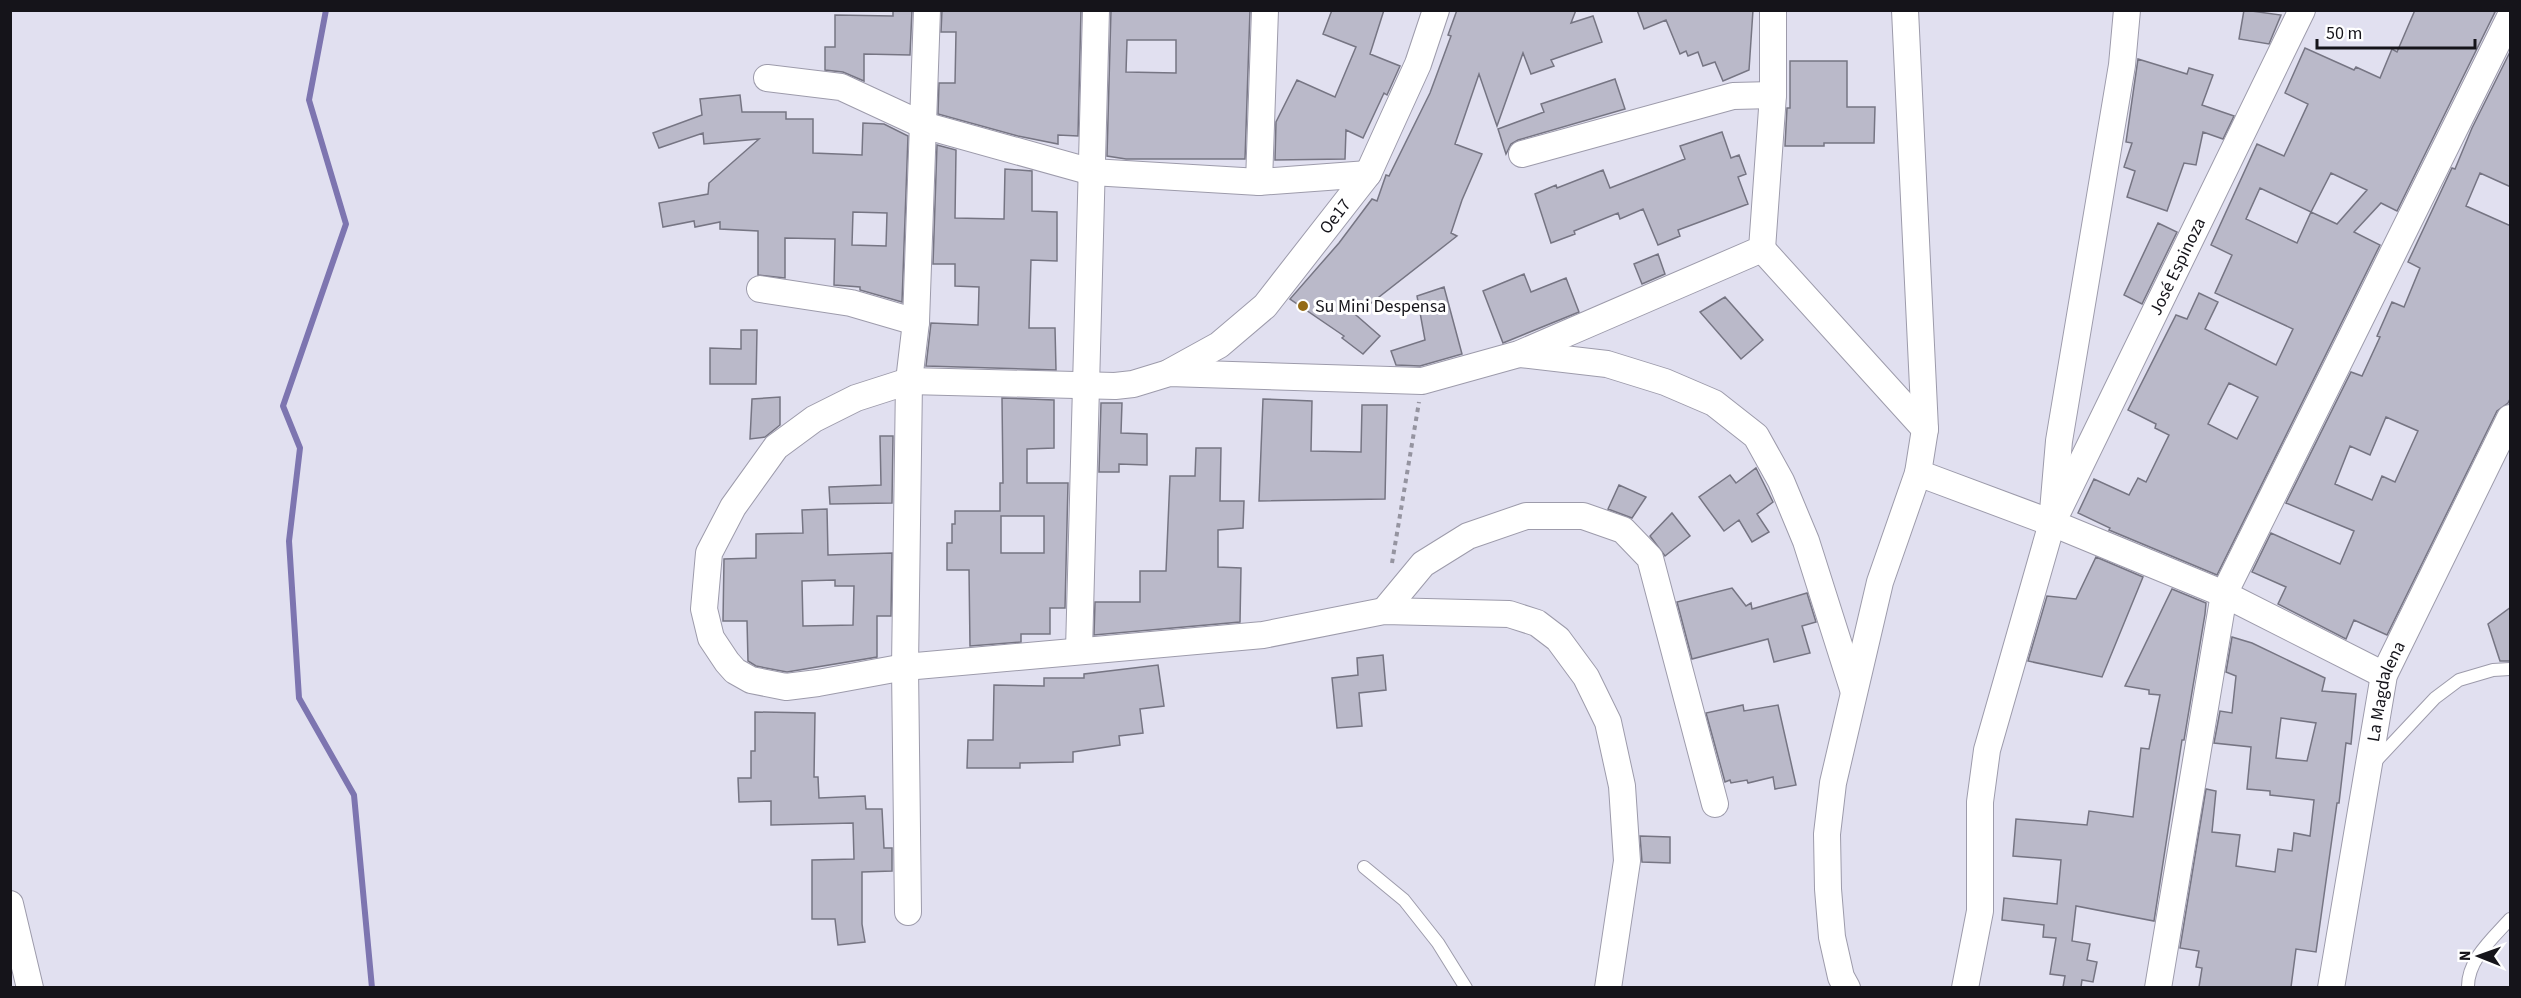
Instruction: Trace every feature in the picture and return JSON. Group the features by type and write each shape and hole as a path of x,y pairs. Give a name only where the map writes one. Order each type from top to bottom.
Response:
{"street":[{"path":"908,912 905,667 909,381 916,322 927,10"},
{"path":"1079,650 1096,10"},
{"path":"1259,182 1265,10"},
{"name":"Oe17","path":"1169,373 1219,345 1265,306 1368,174 1418,64 1436,10"},
{"path":"1773,10 1773,95 1762,249 1925,429"},
{"path":"1847,987 1841,977 1832,937 1827,834 1833,783 1880,582 1918,473 1925,429 1905,10"},
{"path":"1965,987 1980,912 1980,802 1987,750 2052,524 2060,441 2122,65 2127,10"},
{"name":"José Espinoza","path":"2052,524 2302,10"},
{"path":"2158,987 2224,594 2511,17"},
{"path":"767,78 841,87 923,125 1092,172 1259,182 1368,174"},
{"path":"1522,154 1733,96 1773,95"},
{"path":"1608,987 1626,861 1622,786 1608,722 1586,677 1558,639 1537,623 1509,614 1384,611 1263,635 905,667 786,687 751,680 735,671 711,638 704,609 709,553 733,507 776,447 814,419 856,398 909,381 1086,387 1133,384 1169,373 1422,381 1519,354 1762,249"},
{"path":"760,289 851,303 916,322"},
{"path":"1519,354 1607,364 1665,382 1714,403 1756,436 1781,481 1806,541 1853,690"},
{"name":"La Magdalena","path":"2331,987 2384,675 2511,418"},
{"path":"1918,473 2052,524 2224,594 2384,675"},
{"path":"1384,611 1423,564 1468,536 1526,516 1584,516 1623,530 1650,558 1715,804"},
{"path":"10,904 30,987"}],"lane":[{"path":"2368,770 2435,698 2459,680 2493,670 2511,669"},
{"path":"1364,867 1404,900 1438,943 1466,987"},
{"path":"2468,987 2467,977 2471,966 2511,919"}],"path":[{"path":"1392,565 1422,381"}],"building":[{"path":"893,10 912,10 910,55 864,54 864,81 843,72 825,70 825,47 835,47 835,15 893,16"},
{"path":"942,10 1081,10 1078,136 1058,135 1058,144 1018,136 938,114 939,83 955,83 956,32 941,32"},
{"path":"1111,10 1250,10 1245,159 1126,159 1107,156","holes":["1127,40 1176,40 1176,73 1126,72"]},
{"path":"1332,10 1384,10 1370,54 1400,66 1387,95 1384,93 1363,138 1346,130 1345,159 1275,160 1276,122 1297,80 1335,97 1356,47 1323,34"},
{"path":"1457,10 1576,10 1571,23 1593,16 1602,42 1551,60 1554,66 1531,74 1523,53 1497,126 1479,74 1455,144 1482,154 1462,200 1451,233 1457,236 1356,315 1380,336 1363,354 1342,338 1344,336 1290,299 1339,243 1372,199 1377,201 1386,175 1389,176 1430,93 1451,36 1448,35"},
{"path":"1637,10 1753,10 1749,70 1723,81 1715,62 1703,66 1698,52 1688,56 1686,51 1680,54 1666,20 1644,29"},
{"path":"2244,10 2281,15 2269,44 2239,39"},
{"path":"2415,10 2491,10 2495,12 2397,211 2381,203 2354,232 2380,245 2217,575 2109,530 2110,528 2078,513 2094,479 2129,495 2138,478 2146,482 2169,435 2155,428 2156,424 2128,410 2176,315 2187,319 2199,293 2218,302 2205,329 2276,365 2293,329 2215,293 2232,255 2211,245 2257,144 2284,156 2308,104 2285,93 2305,48 2354,70 2356,67 2380,78 2392,49 2397,52","holes":["2331,173 2367,190 2337,224 2311,212","2260,188 2311,212 2297,243 2246,219","2229,383 2258,397 2237,439 2208,424"]},
{"path":"2511,50 2511,187 2480,173 2466,206 2511,226 2511,397 2508,403 2497,411 2387,635 2354,620 2346,639 2278,604 2286,587 2252,572 2271,533 2340,564 2354,531 2286,503 2351,372 2362,376 2380,337 2377,336 2392,302 2404,307 2420,268 2408,262 2452,168 2455,169 2472,128","holes":["2386,417 2418,431 2395,482 2382,476 2372,500 2335,484 2350,446 2370,455"]},
{"path":"2138,59 2187,74 2189,68 2213,75 2202,105 2234,116 2223,139 2203,132 2196,165 2184,163 2167,211 2127,197 2135,171 2124,167 2132,143 2126,142"},
{"path":"1790,61 1847,61 1847,107 1875,107 1874,143 1785,146 1787,108 1790,108"},
{"path":"1615,79 1625,109 1518,140 1511,144 1506,154 1498,129 1544,112 1541,104"},
{"path":"740,95 742,112 786,112 786,119 813,119 813,153 862,155 863,123 884,124 908,136 902,302 860,290 860,287 834,285 835,239 785,238 785,278 758,275 758,231 720,229 720,222 695,227 694,221 663,227 659,203 708,194 709,183 759,139 704,144 703,133 659,148 653,133 702,115 700,99","holes":["853,212 887,213 886,246 852,245"]},
{"path":"1722,132 1731,158 1739,155 1746,174 1738,177 1748,204 1678,230 1680,236 1658,245 1643,209 1620,219 1618,213 1551,243 1535,194 1603,170 1610,188 1685,159 1680,146"},
{"path":"937,145 956,150 955,218 1004,219 1005,169 1032,171 1032,211 1057,212 1057,261 1031,260 1029,328 1055,328 1056,370 926,366 931,323 978,325 979,287 955,286 955,264 933,264"},
{"path":"2158,223 2177,232 2142,304 2124,295"},
{"path":"1658,254 1665,274 1642,284 1634,264"},
{"path":"1524,274 1531,292 1566,278 1579,312 1503,343 1483,291"},
{"path":"1444,287 1462,354 1420,366 1396,365 1391,351 1425,340 1417,296"},
{"path":"1725,297 1763,340 1741,359 1700,312"},
{"path":"741,330 757,330 756,384 710,384 710,348 741,349"},
{"path":"780,397 780,425 765,437 750,439 752,399"},
{"path":"1002,398 1054,400 1054,448 1027,449 1027,483 1068,483 1065,608 1050,608 1050,634 1021,634 1021,642 970,646 969,570 947,570 947,543 952,543 955,511 1000,511 1000,483 1003,483","holes":["1001,516 1044,516 1044,553 1001,553"]},
{"path":"1263,399 1312,401 1311,451 1361,452 1362,405 1387,405 1385,499 1259,501"},
{"path":"1101,403 1122,403 1121,433 1147,434 1147,465 1119,464 1119,472 1099,472"},
{"path":"880,436 893,436 892,503 830,504 829,487 881,485"},
{"path":"1196,448 1221,448 1220,501 1244,501 1243,528 1218,530 1218,567 1241,568 1240,622 1094,635 1095,602 1140,602 1140,571 1166,571 1170,476 1195,476"},
{"path":"1756,468 1773,502 1757,514 1769,532 1752,542 1739,520 1724,531 1699,497 1730,475 1736,483"},
{"path":"1619,485 1646,497 1632,518 1608,509"},
{"path":"827,509 828,555 892,553 891,616 877,616 877,657 787,672 756,666 748,661 747,621 723,621 724,559 756,558 756,534 803,533 802,510","holes":["835,580 835,586 854,586 853,625 803,626 802,581"]},
{"path":"1672,513 1690,536 1665,556 1650,536"},
{"path":"2096,557 2143,577 2102,677 2028,661 2047,596 2076,599"},
{"path":"1732,588 1746,606 1751,603 1752,609 1807,593 1816,622 1802,626 1810,653 1774,662 1768,639 1692,659 1677,602"},
{"path":"2172,589 2206,603 2154,921 2076,906 2072,941 2090,944 2087,960 2097,962 2093,982 2082,980 2081,987 2063,987 2065,976 2050,974 2056,938 2043,937 2044,925 2002,920 2004,898 2057,904 2061,860 2013,856 2016,819 2087,825 2089,811 2133,817 2141,748 2149,749 2160,695 2149,694 2149,690 2125,686"},
{"path":"2511,607 2511,661 2500,661 2488,624"},
{"path":"2232,637 2252,643 2325,678 2322,691 2356,694 2351,744 2346,743 2316,952 2296,949 2291,987 2199,987 2202,968 2196,967 2199,951 2180,948 2206,789 2216,791 2212,832 2240,835 2236,866 2275,872 2278,849 2292,851 2294,833 2310,836 2314,800 2270,795 2270,791 2247,789 2251,747 2214,743 2220,711 2232,713 2236,676 2226,672","holes":["2281,718 2316,723 2307,761 2276,758"]},
{"path":"1383,655 1386,690 1359,693 1362,726 1337,728 1332,678 1358,675 1357,658"},
{"path":"1158,665 1164,706 1140,709 1143,733 1119,736 1120,745 1073,752 1073,762 1020,763 1020,768 967,768 968,740 993,740 994,685 1044,686 1044,678 1084,678 1084,674"},
{"path":"1743,705 1744,711 1778,705 1796,785 1775,789 1773,777 1748,783 1747,780 1725,782 1706,713"},
{"path":"755,712 815,713 814,777 818,777 819,798 865,796 866,809 882,809 884,848 892,848 892,871 862,872 862,924 865,942 838,945 835,919 812,919 812,860 854,859 853,823 771,825 771,801 739,802 738,778 751,778 751,751 755,751"},
{"path":"1640,836 1670,837 1670,863 1642,862"}],"waterway":[{"path":"326,10 309,100 346,224 283,406 300,448 289,541 299,698 354,795 372,988"}],"place":[{"name":"Su Mini Despensa","path":"1303,306"}]}
